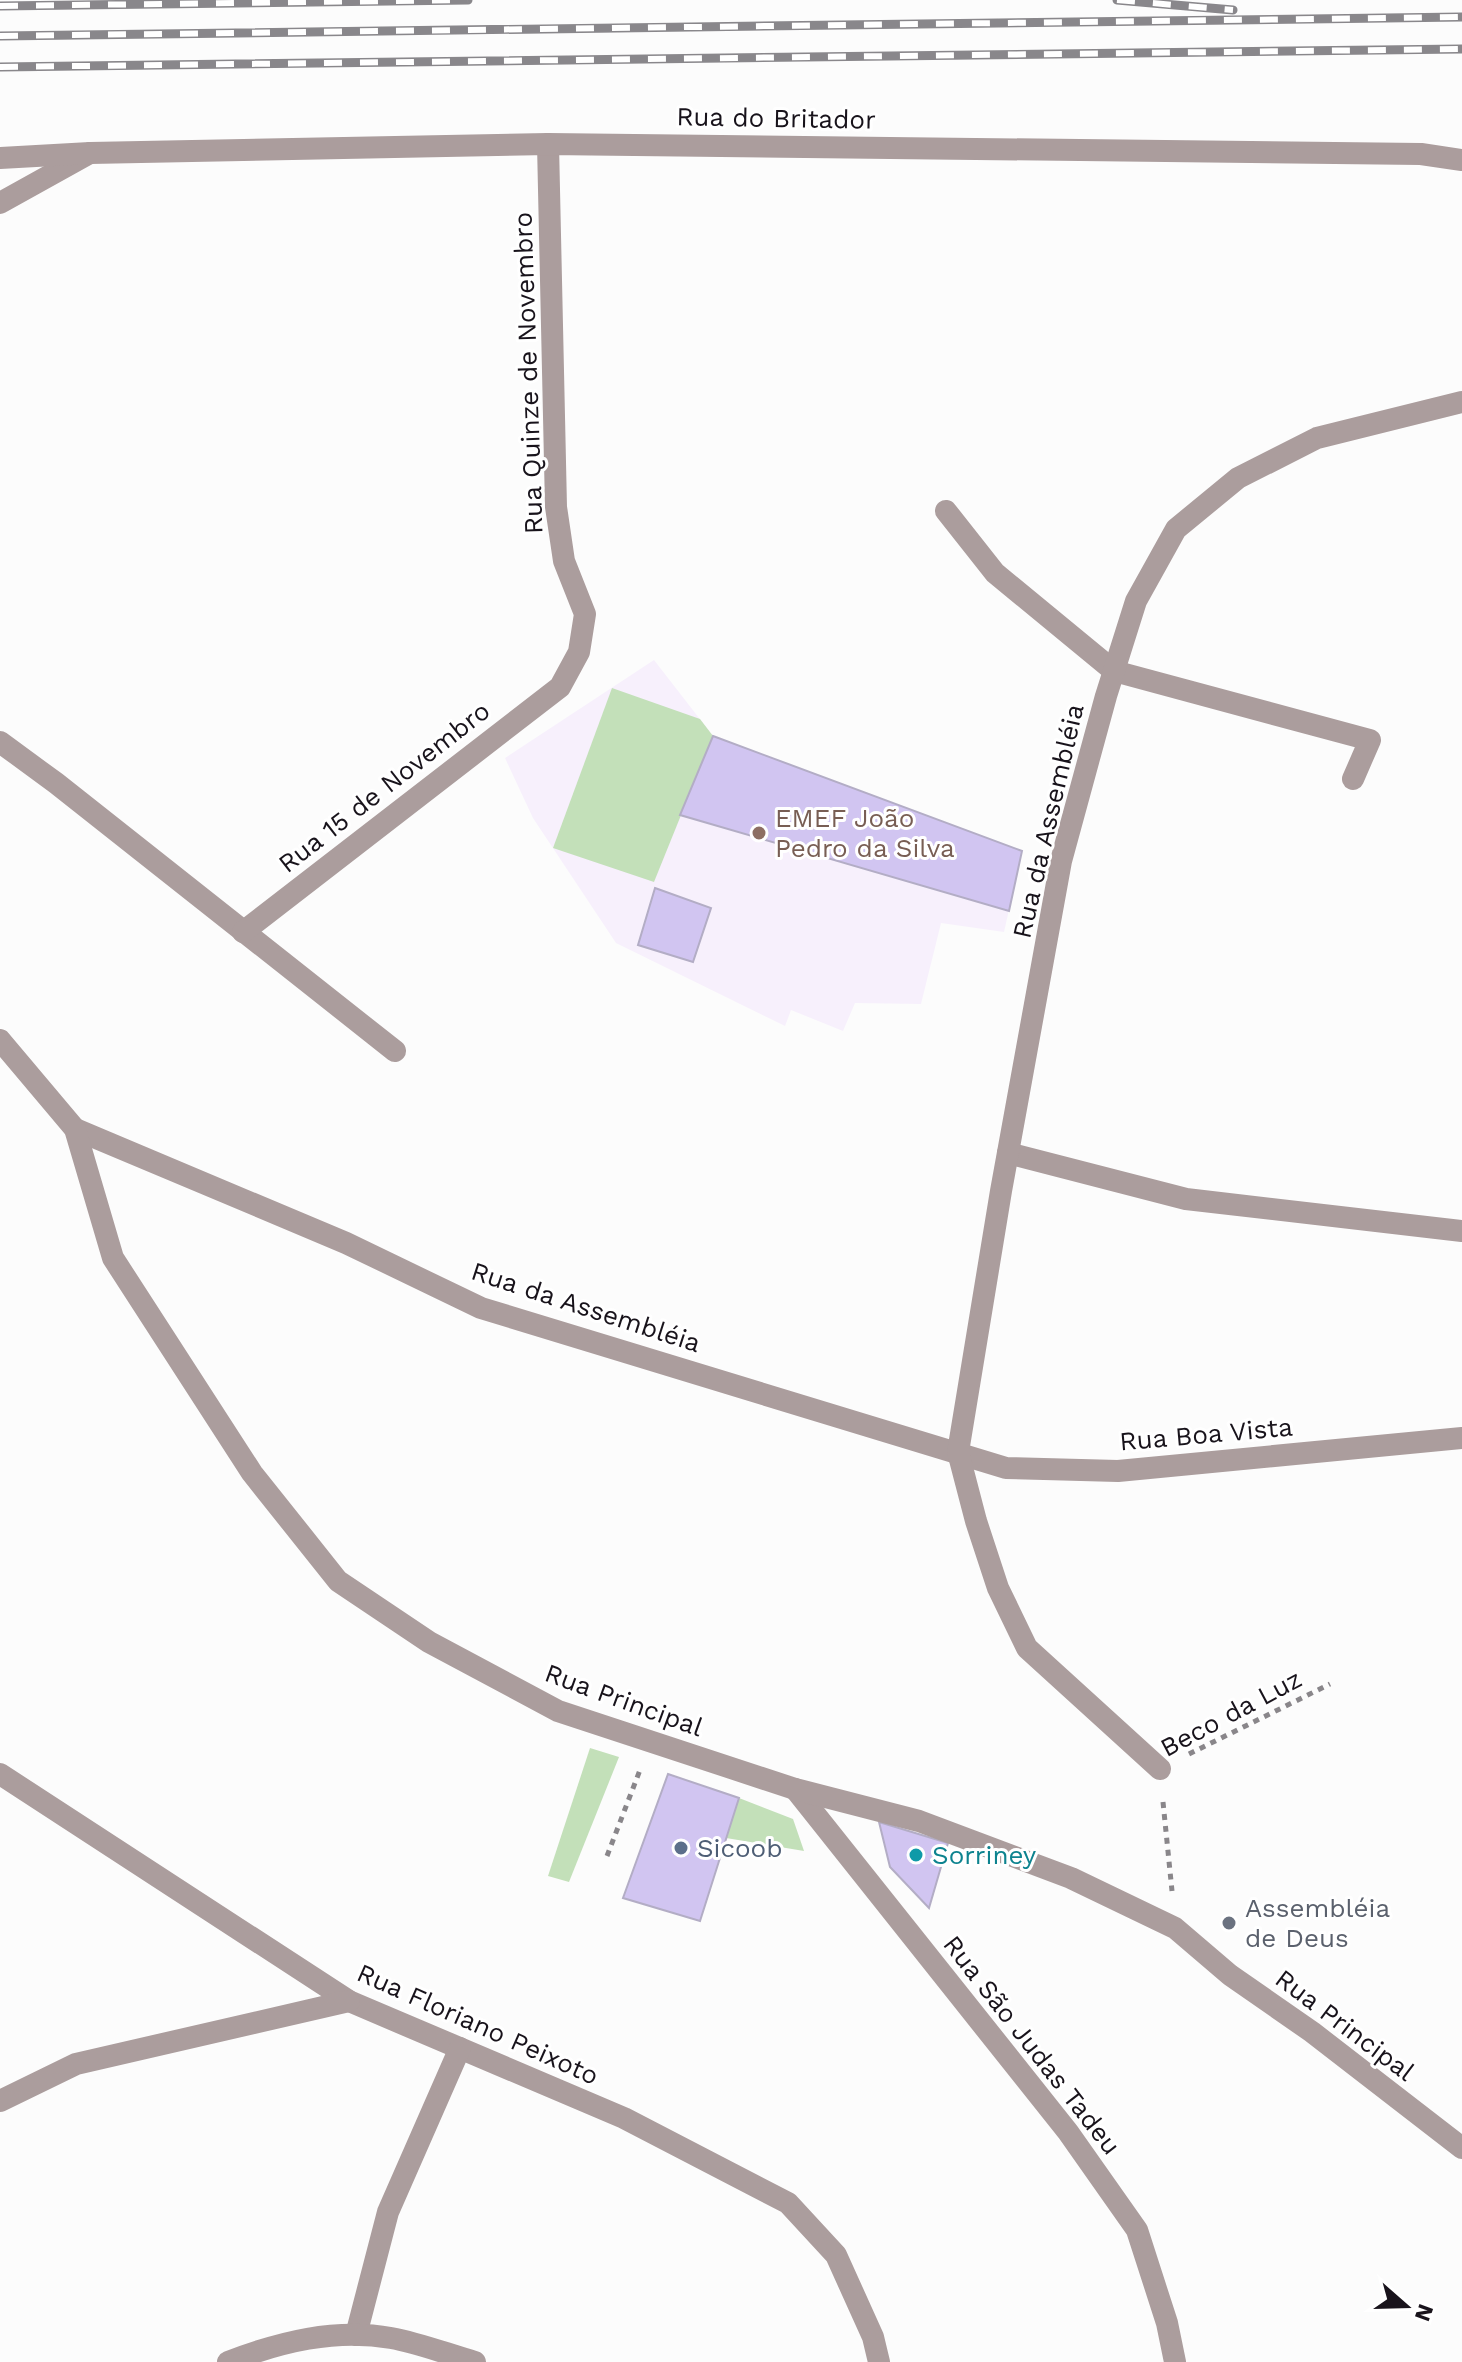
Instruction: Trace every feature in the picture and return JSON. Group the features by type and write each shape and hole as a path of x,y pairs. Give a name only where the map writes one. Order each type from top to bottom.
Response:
{"street":[{"name":"Rua do Britador","path":"0,158 90,153 548,144 1421,154 1462,160"},
{"name":"Rua Quinze de Novembro","path":"548,144 556,507 564,561 585,614 579,652 560,687"},
{"name":"Rua do Britador","path":"0,203 90,153"},
{"name":"Rua da Assembléia","path":"1160,1769 1027,1648 998,1588 958,1452 1061,861 1136,601 1176,529 1238,478 1317,438 1462,402"},
{"path":"946,511 995,573 1114,671 1370,740 1353,779"},
{"name":"Rua 15 de Novembro","path":"243,932 560,687"},
{"path":"0,742 395,1051"},
{"name":"Rua Principal","path":"0,1040 75,1129 113,1258 252,1473 338,1581 429,1642 558,1711 795,1789 933,1826 1071,1878 1175,1928 1230,1975 1312,2032 1462,2148"},
{"name":"Rua da Assembléia","path":"75,1129 346,1243 481,1308 958,1452"},
{"path":"1008,1153 1186,1199 1462,1231"},
{"name":"Rua Boa Vista","path":"958,1452 1006,1468 1118,1471 1462,1438"},
{"name":"Rua Floriano Peixoto","path":"0,1774 349,2001 624,2118 788,2203 836,2255 873,2337 879,2362"},
{"name":"Rua São Judas Tadeu","path":"795,1789 1068,2132 1137,2230 1167,2323 1175,2362"},
{"path":"0,2101 76,2064 349,2001"},
{"path":"356,2335 388,2212 460,2048"},
{"path":"228,2362 312,2336 356,2335 392,2338 475,2362"}],"path":[{"name":"Beco da Luz","path":"1175,1928 1160,1769 1330,1684"},
{"path":"607,1856 642,1765"}],"shaded area":[{"name":"EMEF João Pedro da Silva","path":"654,660 713,736 1022,851 1004,932 941,923 921,1004 855,1003 843,1031 791,1010 785,1026 616,943 533,818 505,758"}],"green space":[{"path":"612,688 700,719 713,736 654,882 553,848"},
{"path":"590,1748 619,1757 569,1882 548,1876"},
{"path":"739,1798 793,1819 804,1851 726,1838"}],"building":[{"path":"713,736 1022,851 1009,911 680,815"},
{"path":"655,888 711,908 693,962 638,945"},
{"path":"668,1774 739,1798 700,1921 623,1898"},
{"name":"Sorriney","path":"879,1822 948,1843 929,1908 890,1867"}],"railway":[{"path":"0,6 468,0"},
{"path":"1117,0 1233,10"},
{"path":"0,36 1462,17"},
{"path":"0,67 1462,49"}],"place":[{"name":"EMEF João Pedro da Silva","path":"759,833"},
{"name":"Sicoob","path":"681,1848"},
{"name":"Sorriney","path":"916,1855"},
{"name":"Assembléia de Deus","path":"1229,1923"}]}
